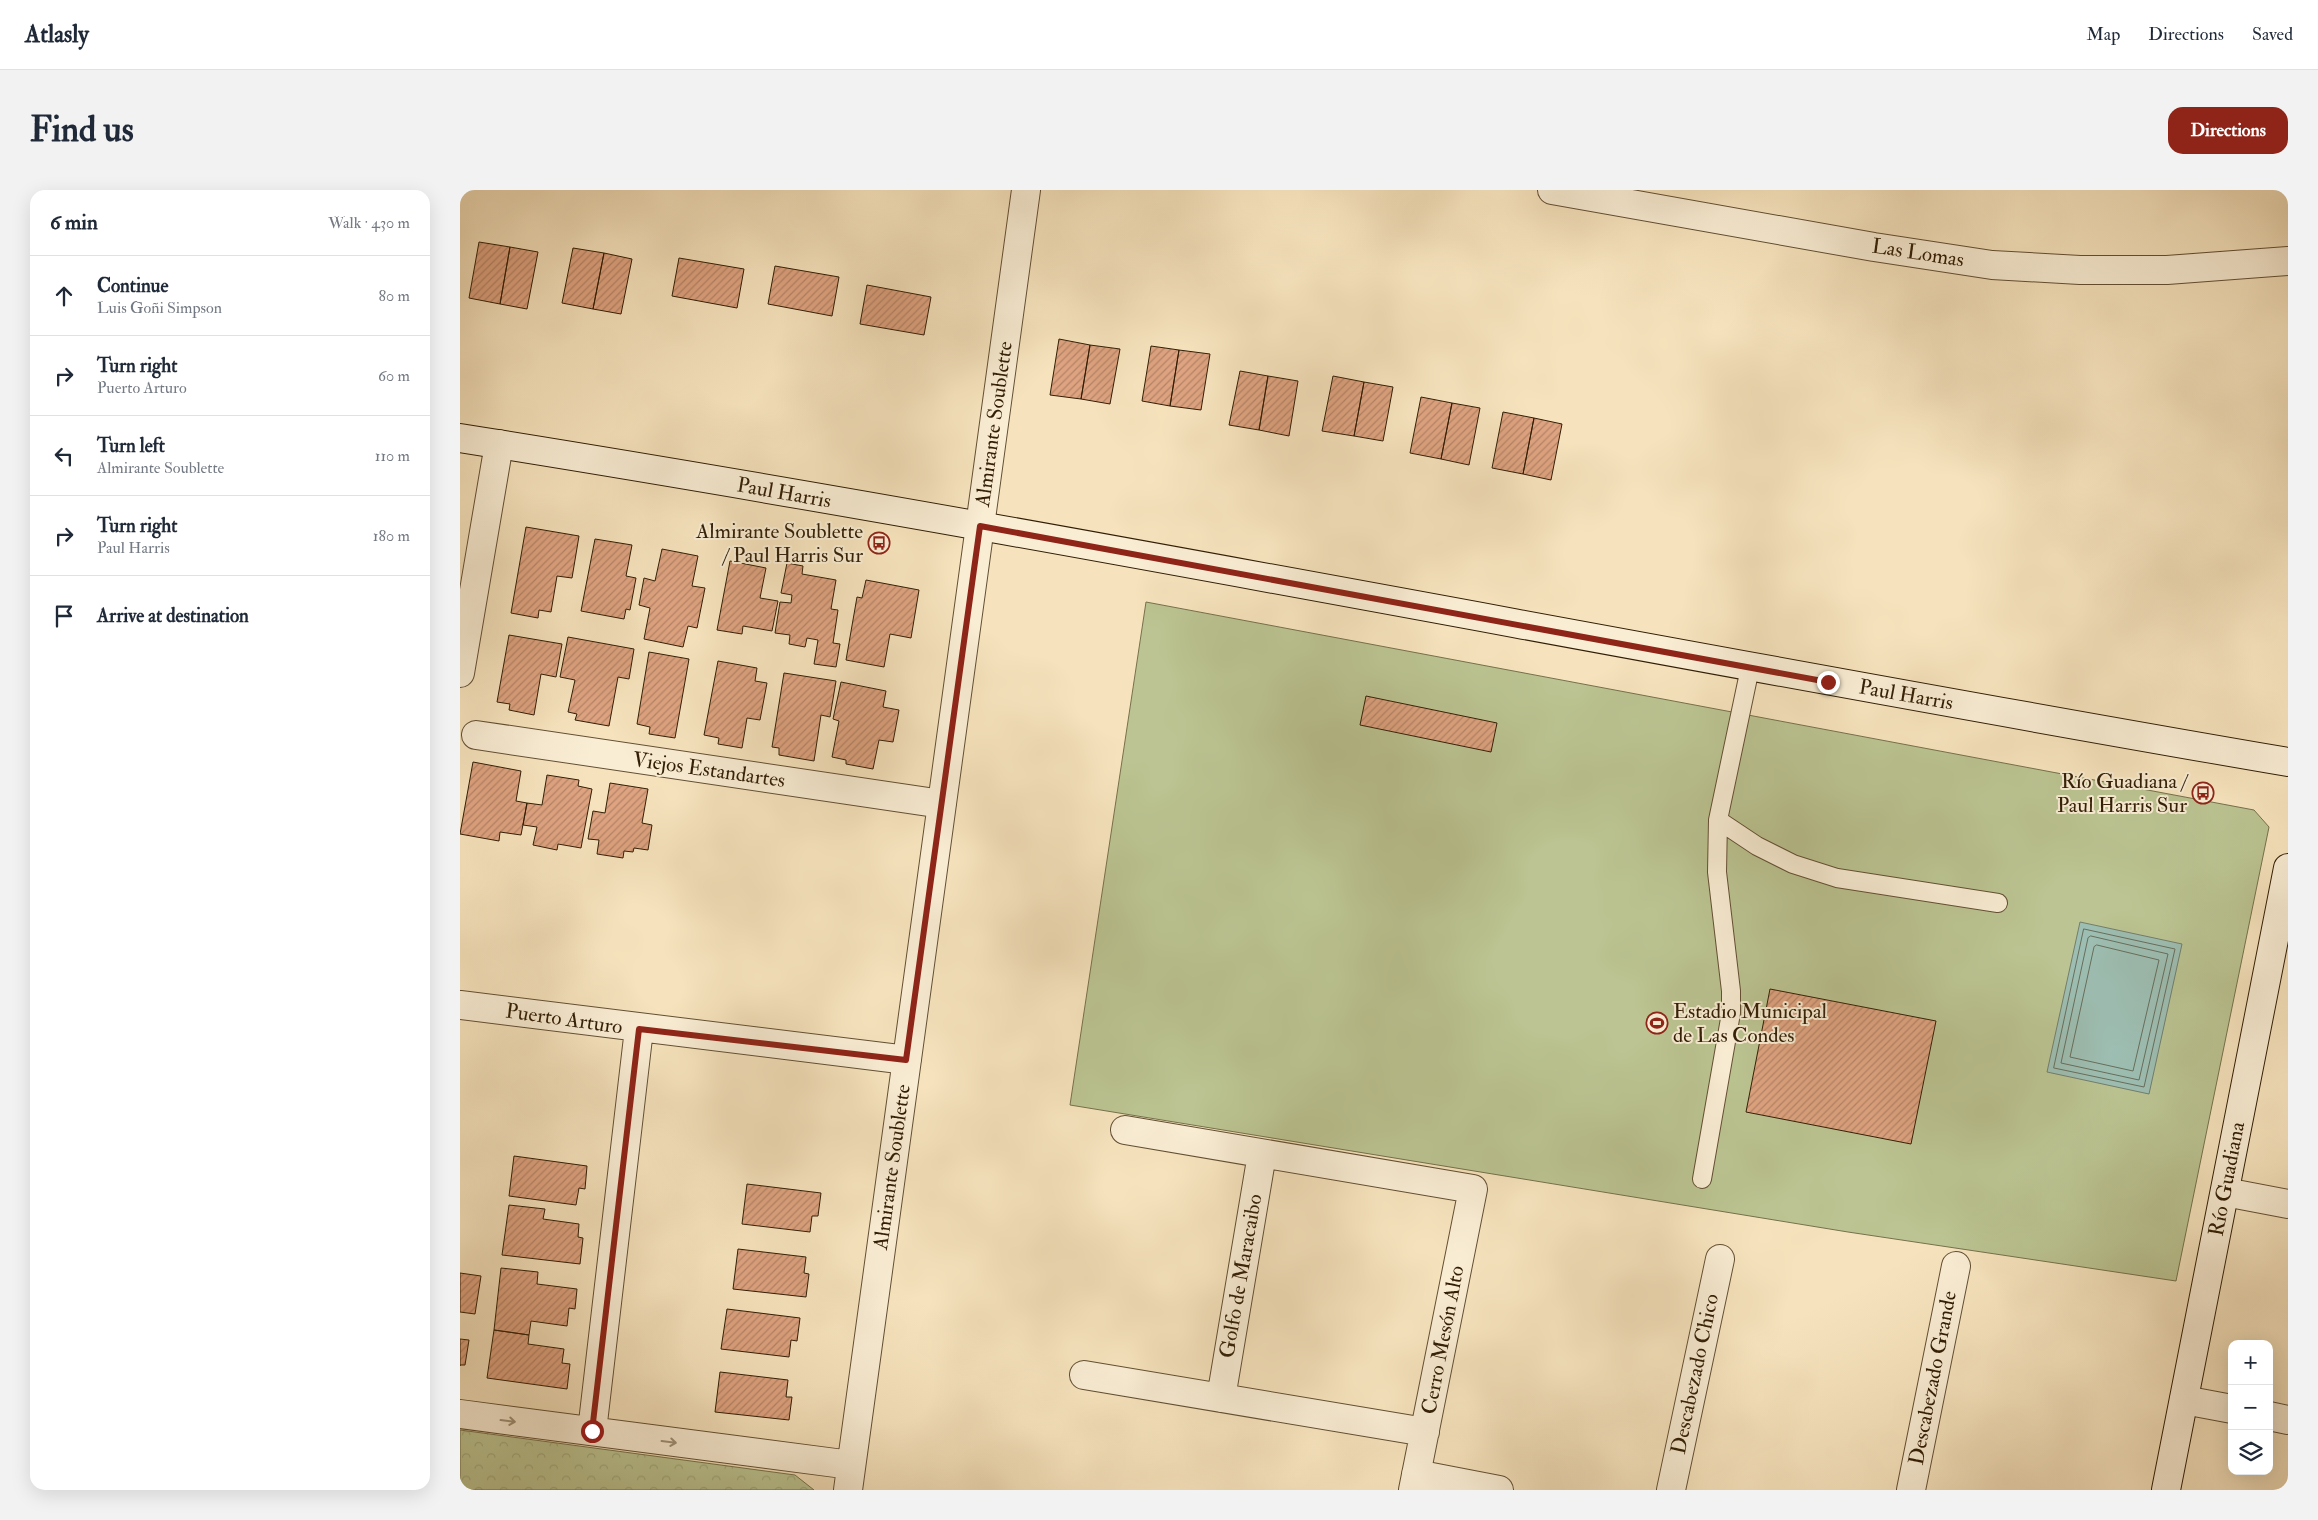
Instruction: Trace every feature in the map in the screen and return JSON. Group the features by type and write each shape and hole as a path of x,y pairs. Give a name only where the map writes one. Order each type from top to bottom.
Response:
{"street":[{"name":"Almirante Soublette","path":"849,1478 1026,190"},
{"name":"Las Lomas","path":"1552,190 1864,245 1992,265 2080,270 2167,270 2288,261"},
{"name":"Paul Harris","path":"460,438 980,526 1750,668 2288,762"},
{"path":"460,673 499,444"},
{"name":"Viejos Estandartes","path":"476,735 942,804"},
{"name":"Río Guadiana","path":"2166,1490 2288,868"},
{"name":"Puerto Arturo","path":"460,1005 639,1029 906,1060"},
{"path":"592,1431 639,1029"},
{"path":"1125,1130 1262,1154"},
{"name":"Cerro Mesón Alto","path":"1262,1154 1473,1189 1414,1482"},
{"name":"Golfo de Maracaibo","path":"1221,1398 1262,1154"},
{"path":"2225,1192 2288,1204"},
{"name":"Descabezado Chico","path":"1670,1490 1720,1259"},
{"name":"Descabezado Grande","path":"1911,1490 1956,1266"},
{"path":"1084,1375 1425,1432"},
{"path":"2184,1400 2228,1408"},
{"path":"460,1414 592,1431 849,1478"},
{"path":"2273,1417 2288,1420"},
{"path":"1414,1482 1499,1490"}],"lane":[{"path":"1702,1179 1731,1013 1731,991 1717,872 1718,820 1750,668"},
{"path":"1718,820 1757,846 1793,864 1837,878 1998,903"}],"green space":[{"name":"Estadio Municipal de Las Condes","path":"1146,602 2254,810 2269,827 2176,1281 1848,1232 1070,1105"},
{"path":"460,1430 795,1475 814,1490 460,1490"}],"water":[{"path":"2080,922 2182,944 2149,1094 2047,1072"}],"building":[{"path":"479,242 510,247 500,304 469,298"},
{"path":"510,247 538,252 527,309 500,304"},
{"path":"573,248 604,253 593,309 562,303"},
{"path":"604,253 632,259 621,314 593,309"},
{"path":"679,258 744,269 737,308 672,296"},
{"path":"775,266 839,277 832,316 768,304"},
{"path":"867,285 931,297 924,335 860,324"},
{"path":"1059,339 1090,345 1081,399 1050,395"},
{"path":"1090,345 1120,349 1110,404 1081,399"},
{"path":"1151,346 1179,350 1170,406 1142,401"},
{"path":"1179,350 1210,354 1201,410 1170,406"},
{"path":"1240,371 1268,376 1259,430 1229,425"},
{"path":"1268,376 1298,381 1289,436 1259,430"},
{"path":"1333,376 1364,382 1354,436 1322,431"},
{"path":"1364,382 1393,387 1383,441 1354,436"},
{"path":"1421,397 1452,403 1441,459 1410,453"},
{"path":"1452,403 1480,408 1469,465 1441,459"},
{"path":"1503,412 1534,418 1523,474 1492,468"},
{"path":"1534,418 1562,424 1551,480 1523,474"},
{"path":"526,527 579,536 572,578 557,576 551,612 539,610 538,618 511,613"},
{"path":"595,539 632,545 626,576 636,578 630,610 626,609 624,619 581,611"},
{"path":"662,549 698,556 692,586 705,588 697,628 688,626 683,647 644,639 650,608 639,605 644,578 655,581"},
{"path":"730,561 766,568 760,598 778,601 772,631 743,626 742,634 717,630"},
{"path":"787,563 803,566 802,574 836,580 831,609 838,610 833,643 840,644 836,667 814,664 818,640 807,638 805,647 789,644 790,635 775,633 780,602 791,603 792,595 781,593"},
{"path":"866,580 919,590 911,638 890,634 884,667 846,660 857,597 862,598"},
{"path":"509,635 562,644 556,677 541,674 534,715 509,710 510,704 497,702"},
{"path":"568,637 634,649 629,679 618,677 609,726 575,720 577,714 568,712 575,680 560,677"},
{"path":"649,652 689,659 675,738 649,734 650,727 637,724"},
{"path":"718,661 757,668 755,681 767,683 760,720 747,718 742,748 718,744 719,738 704,735"},
{"path":"784,673 836,681 830,717 821,715 814,761 779,755 779,748 772,747"},
{"path":"841,682 886,691 883,707 899,710 893,742 879,740 873,769 846,764 846,760 832,757 839,721 833,719"},
{"path":"1366,696 1497,723 1491,752 1360,725"},
{"path":"473,762 521,771 516,801 527,803 521,835 500,832 499,841 460,834"},
{"path":"547,775 579,780 578,786 592,789 581,848 558,844 557,850 533,845 537,827 523,825 527,803 542,805"},
{"path":"610,783 648,789 642,823 652,825 648,850 634,848 633,852 624,851 623,858 597,854 599,840 588,839 593,811 605,813"},
{"path":"1770,989 1936,1021 1911,1144 1746,1112"},
{"path":"514,1156 587,1166 585,1189 579,1188 576,1205 509,1196"},
{"path":"747,1184 821,1193 818,1216 812,1216 810,1232 742,1224"},
{"path":"509,1205 545,1209 543,1219 579,1224 578,1237 583,1238 580,1264 502,1255"},
{"path":"738,1249 806,1257 804,1273 809,1274 806,1297 733,1289"},
{"path":"501,1268 538,1272 537,1284 577,1289 575,1309 569,1308 567,1326 531,1321 529,1335 494,1330"},
{"path":"460,1273 481,1276 475,1314 460,1312"},
{"path":"727,1309 800,1318 797,1341 791,1340 789,1357 721,1349"},
{"path":"494,1330 529,1335 528,1344 564,1349 562,1363 570,1364 567,1389 487,1378"},
{"path":"460,1339 469,1340 465,1365 460,1365"},
{"path":"720,1372 788,1380 786,1397 792,1397 789,1420 715,1412"}],"place":[{"name":"Almirante Soublette / Paul Harris Sur","path":"879,543"},
{"name":"Río Guadiana / Paul Harris Sur","path":"2203,793"},
{"name":"Estadio Municipal de Las Condes","path":"1657,1023"}],"route":[{"path":"592,1431 639,1029 906,1060 980,526 1828,682"}]}
